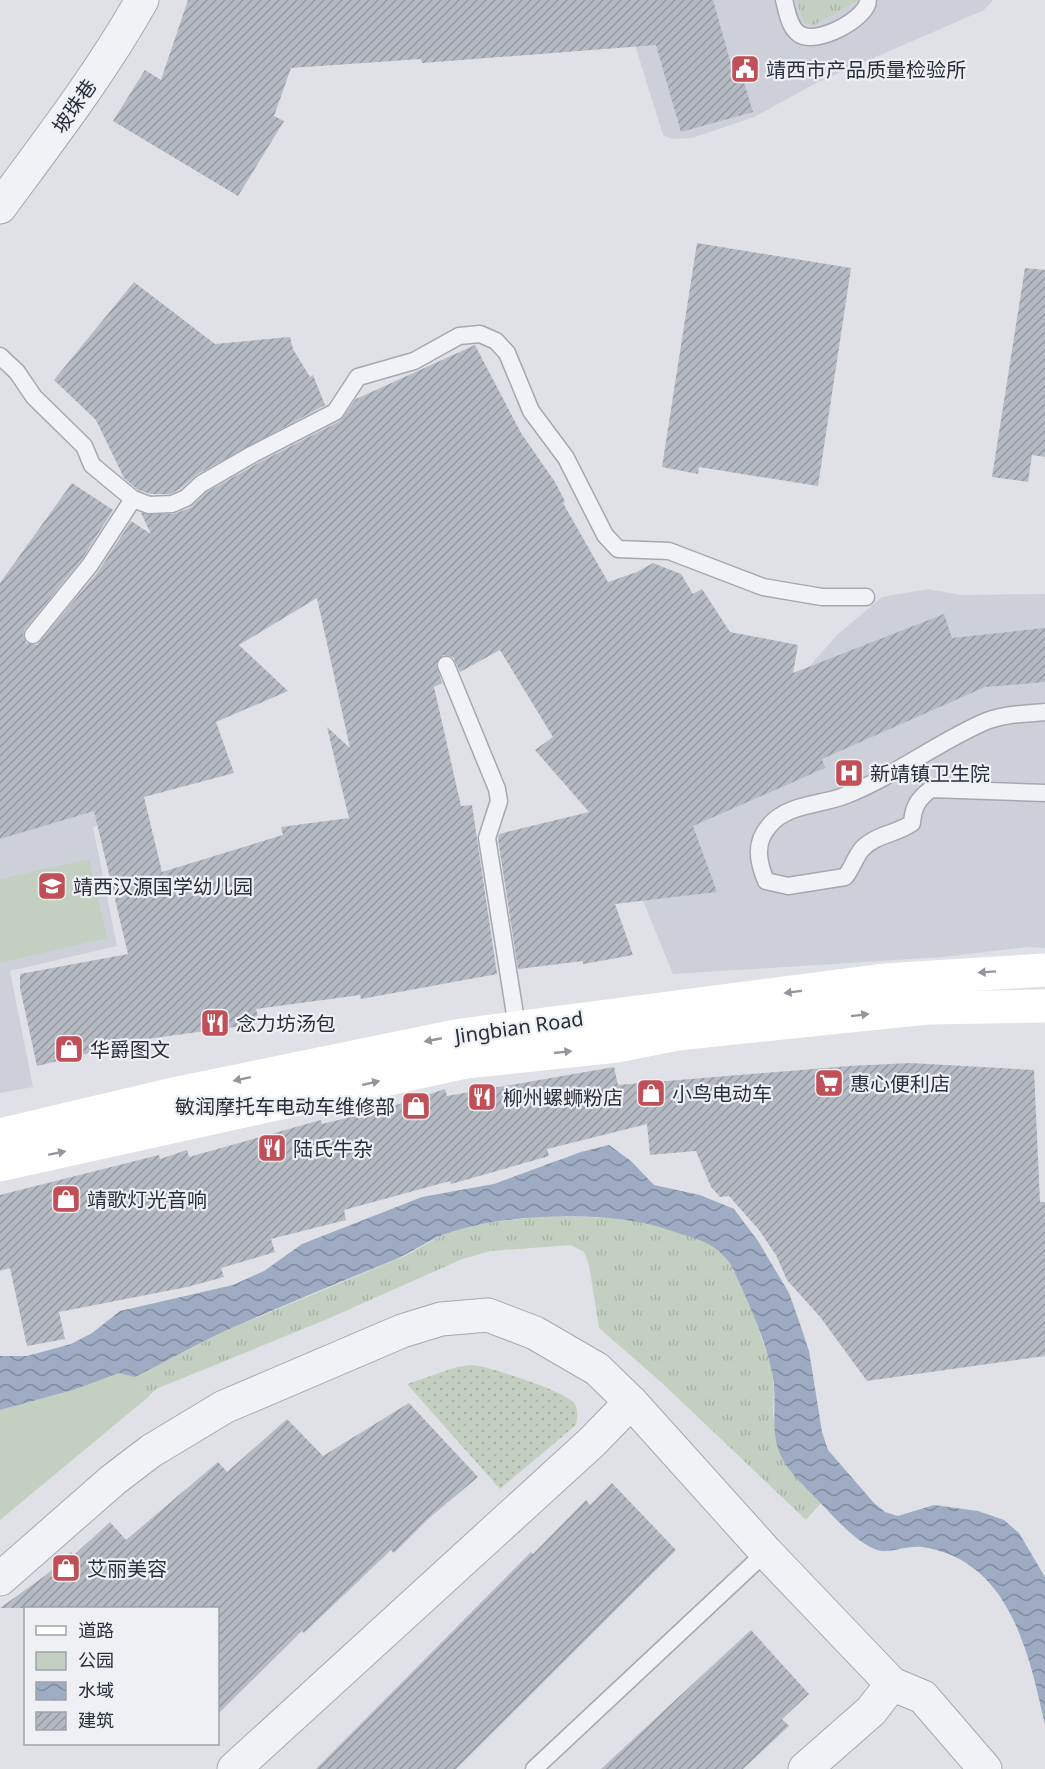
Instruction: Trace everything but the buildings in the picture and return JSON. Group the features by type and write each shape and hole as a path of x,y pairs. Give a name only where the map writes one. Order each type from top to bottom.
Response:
{"main road":[{"name":"Jingbian Road","path":"0,1136 195,1089 461,1035 884,980 1045,970"},
{"name":"Jingbian Road","path":"0,1165 466,1062 616,1046 677,1034 917,1009 1045,1006"}],"street":[{"name":"坡珠巷","path":"0,207 70,114 119,41 142,0"},
{"path":"0,1579 113,1480 151,1451 224,1407 402,1331 441,1319 488,1315 535,1333 597,1369 631,1402 766,1552 892,1684 923,1697 985,1769"},
{"path":"234,1769 592,1443 631,1402"},
{"path":"805,1769 871,1711 892,1684"}],"lane":[{"path":"784,0 790,23 797,33 808,39 821,38 861,15 868,5 868,0"},
{"path":"0,356 17,372 34,397 84,446 92,465 133,499 149,505 172,504 186,498 201,484 334,412 358,377 414,361 459,336 480,334 496,341 507,353 531,411 566,458 605,535 618,549 669,551 763,587 822,597 867,597"},
{"path":"33,634 90,565 133,499"},
{"path":"446,665 497,789 499,801 487,838 517,1027"},
{"path":"1045,712 1004,715 982,723 843,797 794,809 770,824 759,842 759,864 766,881 788,886 845,877 861,850 868,844 912,823 912,812 919,799 931,789 1045,793"},
{"path":"534,1769 766,1552"}],"shaded area":[{"name":"靖西市产品质量检验所","path":"621,0 993,0 984,10 818,82 754,117 692,138 672,139 663,135"},
{"name":"新靖镇卫生院","path":"928,589 961,595 1045,594 1045,948 1027,947 943,957 673,974 603,803 786,693 837,635 882,597"},
{"name":"靖西汉源国学幼儿园","path":"0,777 137,813 93,827 117,946 10,971 33,1087 0,1093"}],"green space":[{"path":"796,0 859,0 814,25 804,23"},
{"path":"89,859 107,938 0,963 0,879"},
{"path":"545,1216 621,1218 654,1225 699,1238 718,1250 731,1264 751,1308 771,1364 774,1390 773,1415 782,1459 821,1503 806,1520 661,1382 599,1328 589,1265 584,1252 571,1245 490,1251 460,1260 325,1320 156,1389 147,1398 135,1377 225,1331 405,1256 448,1232 480,1224"},
{"path":"471,1365 518,1377 544,1387 566,1397 575,1404 577,1410 576,1425 500,1489 407,1384 457,1367"},
{"path":"119,1372 135,1377 147,1398 0,1520 0,1410 73,1390"}],"water":[{"path":"609,1145 631,1161 654,1185 700,1195 734,1209 758,1241 789,1293 799,1321 809,1351 822,1432 828,1450 874,1503 885,1512 898,1516 934,1505 978,1511 1004,1520 1019,1533 1045,1577 1045,1725 1023,1642 997,1592 979,1572 956,1557 928,1548 916,1547 884,1551 867,1545 839,1522 790,1470 776,1442 774,1385 769,1359 756,1321 732,1267 722,1254 708,1244 669,1230 619,1219 560,1216 501,1221 474,1226 429,1241 394,1260 225,1331 135,1377 119,1373 73,1390 0,1410 0,1356 27,1356 71,1344 92,1333 120,1311 233,1285 264,1271 302,1244 422,1197 494,1184 581,1152"}],"place":[{"name":"靖西市产品质量检验所","path":"745,69"},
{"name":"新靖镇卫生院","path":"849,773"},
{"name":"靖西汉源国学幼儿园","path":"52,886"},
{"name":"念力坊汤包","path":"215,1023"},
{"name":"华爵图文","path":"69,1049"},
{"name":"惠心便利店","path":"829,1083"},
{"name":"小鸟电动车","path":"651,1093"},
{"name":"柳州螺蛳粉店","path":"482,1097"},
{"name":"敏润摩托车电动车维修部","path":"416,1106"},
{"name":"陆氏牛杂","path":"272,1148"},
{"name":"靖歌灯光音响","path":"66,1199"},
{"name":"艾丽美容","path":"66,1568"}]}
